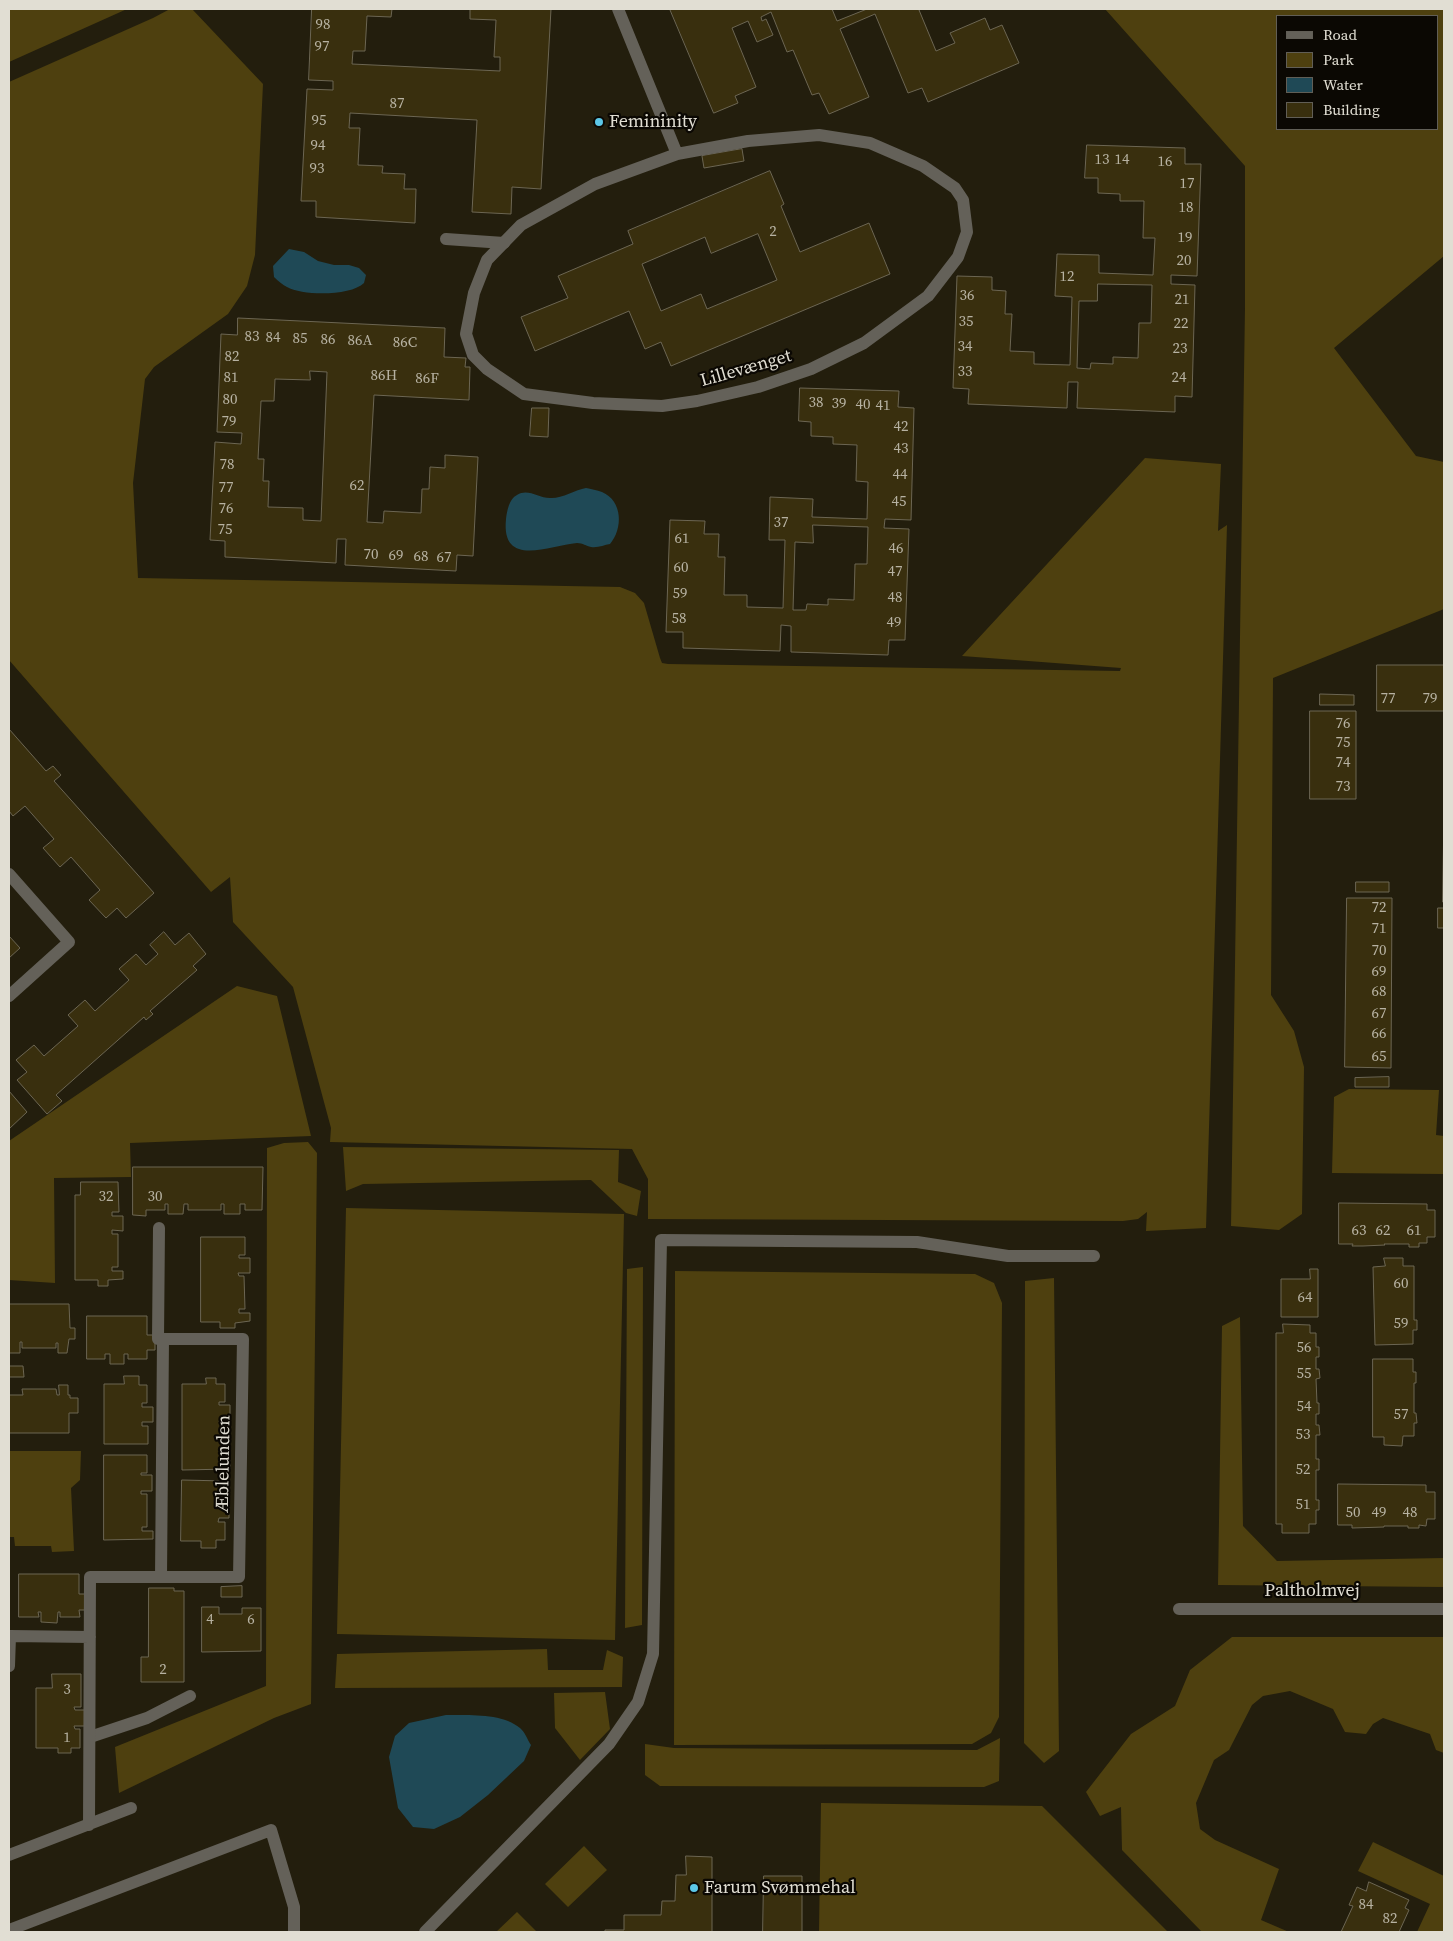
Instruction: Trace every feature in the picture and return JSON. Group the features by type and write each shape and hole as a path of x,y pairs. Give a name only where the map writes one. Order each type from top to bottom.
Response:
{"street":[{"path":"618,9 677,154"},
{"name":"Lillevænget","path":"819,135 870,143 923,166 955,188 963,200 967,232 958,257 928,296 864,343 811,369 758,387 697,401 662,406 593,403 524,394 487,369 473,355 466,334 474,293 487,260 504,243 522,224 595,184 677,154 748,141 819,135"},
{"path":"446,239 504,243"},
{"path":"9,874 69,942 9,996"},
{"path":"158,1228 158,1339 163,1339 161,1577"},
{"path":"425,1932 609,1744 638,1702 653,1654 661,1240 917,1242 1008,1256 1094,1256"},
{"name":"Æblelunden","path":"89,1825 90,1577 239,1577 243,1339 163,1339"},
{"name":"Paltholmvej","path":"1179,1609 1444,1609"},
{"path":"9,1666 10,1636 90,1637"},
{"path":"90,1737 147,1718 190,1696"},
{"path":"9,1855 131,1808"},
{"path":"9,1930 271,1830 294,1907 294,1932"}],"green space":[{"path":"9,9 127,9 9,62"},
{"path":"170,9 192,9 263,84 255,255 247,286 228,314 154,367 145,379 133,483 138,578 620,587 635,593 644,603 662,663 1120,671 1121,668 962,656 1145,458 1221,464 1218,531 1227,525 1206,1228 1146,1231 1147,1212 1138,1219 1123,1221 648,1219 648,1179 632,1149 330,1142 331,1128 293,987 233,922 230,877 211,892 9,660 9,82"},
{"path":"1105,9 1444,9 1444,256 1334,348 1416,456 1444,462 1444,609 1273,678 1271,995 1294,1031 1304,1067 1302,1214 1279,1230 1231,1226 1245,308 1245,166"},
{"path":"237,986 277,996 311,1136 130,1143 131,1177 54,1178 55,1283 9,1280 9,1141"},
{"path":"1349,1089 1439,1090 1436,1135 1444,1136 1444,1174 1332,1173 1334,1097"},
{"path":"308,1142 317,1153 311,1704 274,1718 119,1793 115,1747 266,1686 267,1148 284,1143"},
{"path":"343,1147 619,1150 618,1182 641,1191 637,1216 626,1213 591,1180 363,1184 346,1191"},
{"path":"346,1208 624,1214 615,1640 337,1634"},
{"path":"643,1267 642,1625 625,1628 627,1269"},
{"path":"675,1271 975,1274 994,1283 1002,1303 999,1717 991,1733 972,1744 674,1745"},
{"path":"1054,1278 1059,1751 1044,1763 1024,1743 1025,1281"},
{"path":"1240,1317 1243,1526 1277,1561 1444,1558 1444,1587 1218,1585 1222,1326"},
{"path":"9,1451 81,1451 80,1480 71,1488 74,1551 52,1552 51,1546 15,1546 14,1537 9,1537"},
{"path":"1232,1637 1444,1637 1444,1753 1436,1750 1430,1734 1383,1718 1373,1724 1366,1734 1345,1732 1333,1709 1290,1691 1263,1696 1252,1705 1229,1750 1214,1760 1196,1803 1200,1829 1215,1840 1279,1869 1261,1920 1289,1932 1202,1932 1122,1850 1121,1807 1100,1816 1086,1792 1131,1734 1175,1706 1190,1670"},
{"path":"547,1649 548,1670 603,1670 607,1650 623,1657 622,1687 335,1688 337,1654"},
{"path":"605,1692 610,1729 580,1760 555,1728 554,1693"},
{"path":"1000,1738 999,1781 984,1787 660,1786 645,1775 645,1744 674,1748 977,1750"},
{"path":"821,1803 1042,1806 1168,1932 819,1932"},
{"path":"1373,1842 1444,1876 1444,1932 1417,1932 1430,1904 1358,1871"},
{"path":"584,1846 607,1870 568,1907 545,1884"},
{"path":"517,1912 537,1932 496,1932"}],"water":[{"path":"289,249 304,252 318,261 359,268 366,275 364,283 349,290 327,293 304,292 287,287 274,277 273,266"},
{"path":"586,488 600,491 609,496 617,508 619,523 610,544 589,547 577,543 540,550 529,550 519,549 511,544 506,534 506,519 509,506 514,497 521,493 529,493 546,498 554,498"},
{"path":"446,1715 495,1717 513,1723 522,1730 531,1745 524,1761 488,1795 460,1817 434,1829 413,1827 398,1808 389,1757 395,1736 409,1723"}],"building":[{"path":"312,9 392,9 391,17 367,16 365,51 353,51 352,64 500,71 500,57 494,57 496,20 470,19 470,9 551,9 541,189 512,187 511,214 472,212 477,120 350,113 349,128 360,128 358,165 383,166 382,173 405,174 404,189 416,189 415,223 316,217 316,201 301,201 307,89 333,90 333,81 309,80"},
{"path":"670,9 832,9 837,21 867,9 922,9 919,10 936,51 955,43 950,33 985,18 990,30 1002,25 1019,63 928,102 922,88 908,93 875,14 840,29 869,97 829,114 819,93 812,95 793,50 787,52 771,12 761,17 762,21 766,19 773,35 757,42 748,21 732,28 756,87 735,96 738,103 714,113"},
{"path":"1087,145 1185,148 1185,164 1201,164 1197,276 1171,275 1171,284 1195,285 1192,397 1175,396 1175,412 1077,408 1078,382 1068,382 1067,408 968,404 969,389 953,388 957,276 992,277 992,290 1006,291 1005,314 1012,314 1010,351 1034,352 1034,364 1070,365 1072,297 1055,296 1057,254 1099,255 1099,273 1153,275 1155,238 1143,238 1144,201 1120,201 1120,194 1098,193 1098,178 1085,178","holes":["1098,284 1152,285 1151,323 1139,323 1138,358 1113,357 1113,364 1091,363 1090,369 1077,368 1079,301 1097,301"]},
{"path":"742,149 744,161 704,168 702,156"},
{"path":"770,171 784,204 781,206 800,252 869,223 890,274 671,366 661,342 645,349 629,311 535,351 521,317 568,298 558,276 633,244 628,231","holes":["758,234 777,280 707,309 701,294 661,311 642,264 705,237 711,253"]},
{"path":"238,318 445,328 444,357 466,358 465,367 470,367 469,400 374,395 367,522 383,523 384,511 421,513 422,489 429,489 430,467 445,468 445,455 478,457 473,556 457,555 456,571 345,565 346,539 337,539 336,563 225,557 225,541 210,540 215,442 241,444 242,433 217,432 221,334 237,335","holes":["310,371 327,372 321,521 303,520 303,508 268,507 269,481 263,481 264,459 258,459 261,401 274,401 275,379 310,380"]},
{"path":"800,388 899,391 898,407 914,408 911,520 885,519 884,528 909,529 905,640 889,640 888,655 791,652 791,626 781,625 780,651 683,648 683,632 666,632 670,520 705,521 704,534 719,534 718,557 725,557 724,595 747,595 747,607 783,608 785,540 769,540 770,497 813,499 812,517 867,519 868,482 856,481 857,445 833,444 833,437 811,436 811,422 799,421","holes":["813,525 868,527 867,564 855,564 854,600 828,599 828,605 807,604 806,610 793,610 795,542 813,543"]},
{"path":"532,408 549,408 548,437 530,436"},
{"path":"1377,665 1444,665 1444,711 1377,711"},
{"path":"1320,694 1354,695 1354,705 1320,705"},
{"path":"1310,711 1356,711 1356,799 1310,799"},
{"path":"9,729 46,771 53,766 61,775 54,781 154,893 126,918 117,908 106,918 89,900 100,890 71,857 60,867 43,848 54,839 25,806 13,816 9,811"},
{"path":"1444,813 1444,902 1443,902"},
{"path":"1356,882 1389,882 1389,892 1356,892"},
{"path":"1347,898 1392,898 1391,1068 1345,1067"},
{"path":"1438,908 1444,908 1444,928 1438,928"},
{"path":"164,932 175,945 189,933 206,954 193,966 197,970 150,1011 153,1014 146,1020 144,1017 56,1095 62,1101 47,1114 17,1080 27,1072 16,1060 34,1045 44,1056 78,1026 68,1015 85,1000 95,1011 129,980 119,969 136,954 146,965 158,954 150,945"},
{"path":"9,936 20,948 9,958"},
{"path":"1389,1077 1389,1087 1355,1087 1355,1078"},
{"path":"9,1091 27,1112 9,1129"},
{"path":"133,1167 263,1167 262,1210 245,1210 245,1204 240,1204 240,1214 224,1214 224,1204 221,1204 221,1210 188,1210 188,1204 184,1204 183,1214 168,1214 168,1204 165,1204 165,1210 146,1210 146,1216 133,1215"},
{"path":"81,1182 118,1182 119,1212 112,1212 112,1216 123,1216 123,1231 112,1230 112,1234 118,1234 118,1267 112,1267 112,1271 123,1271 123,1279 108,1280 108,1286 98,1286 98,1280 75,1280 75,1195 80,1195"},
{"path":"1339,1203 1427,1204 1427,1210 1435,1210 1435,1237 1427,1237 1427,1243 1419,1243 1419,1247 1409,1247 1409,1244 1352,1246 1353,1244 1339,1244"},
{"path":"201,1237 245,1237 245,1255 239,1255 239,1258 250,1258 250,1273 238,1273 239,1276 244,1276 245,1309 239,1309 239,1313 250,1313 250,1321 235,1323 235,1328 220,1328 220,1322 201,1322"},
{"path":"1384,1258 1403,1258 1403,1266 1414,1266 1414,1320 1417,1320 1417,1330 1413,1330 1413,1344 1375,1345 1373,1267 1385,1266"},
{"path":"1310,1269 1318,1269 1318,1317 1281,1317 1281,1279 1310,1279"},
{"path":"9,1304 69,1304 70,1328 75,1328 75,1339 69,1339 67,1353 58,1353 58,1343 56,1343 56,1348 22,1348 22,1342 20,1342 20,1353 9,1353"},
{"path":"87,1316 147,1316 147,1335 155,1335 155,1350 147,1350 147,1359 128,1359 128,1354 124,1354 124,1364 110,1364 110,1354 105,1354 105,1359 87,1359"},
{"path":"1283,1324 1310,1325 1310,1333 1316,1333 1316,1347 1319,1347 1319,1357 1316,1357 1316,1369 1319,1369 1320,1378 1316,1379 1319,1414 1316,1414 1316,1425 1319,1425 1320,1435 1316,1435 1316,1459 1319,1459 1319,1470 1316,1470 1316,1500 1319,1500 1319,1510 1316,1510 1316,1524 1309,1524 1309,1533 1282,1533 1282,1524 1276,1524 1276,1333 1283,1333"},
{"path":"1373,1359 1413,1359 1413,1372 1416,1372 1414,1413 1416,1413 1417,1423 1414,1423 1414,1436 1403,1436 1402,1446 1384,1445 1384,1437 1373,1437"},
{"path":"9,1366 23,1366 24,1377 9,1377"},
{"path":"124,1376 139,1376 139,1385 147,1385 147,1403 142,1403 142,1407 153,1407 153,1422 142,1422 142,1426 148,1426 148,1444 104,1444 104,1384 124,1384"},
{"path":"206,1378 216,1378 216,1384 225,1384 225,1402 219,1402 219,1405 230,1405 230,1421 219,1421 220,1423 226,1423 226,1456 220,1457 220,1460 230,1460 230,1469 182,1470 182,1384 206,1384"},
{"path":"59,1385 68,1385 68,1395 70,1395 70,1398 78,1398 78,1413 69,1413 69,1433 9,1433 9,1395 23,1395 22,1389 56,1389 57,1395 59,1395"},
{"path":"104,1455 147,1455 147,1473 141,1473 141,1475 152,1475 152,1491 141,1491 141,1494 147,1494 147,1527 142,1527 142,1531 153,1531 153,1539 104,1540"},
{"path":"182,1480 225,1481 225,1499 219,1499 219,1503 229,1503 229,1518 219,1518 218,1522 225,1522 225,1540 216,1540 216,1548 201,1548 201,1541 181,1541"},
{"path":"1338,1484 1426,1485 1426,1492 1435,1492 1435,1519 1427,1519 1426,1526 1419,1525 1419,1528 1384,1526 1352,1528 1352,1525 1338,1525"},
{"path":"19,1574 79,1574 79,1594 87,1594 87,1610 79,1610 80,1617 60,1617 60,1612 58,1612 57,1623 41,1622 41,1612 38,1612 39,1617 19,1617"},
{"path":"242,1586 242,1597 221,1597 221,1587"},
{"path":"149,1588 174,1588 174,1591 184,1591 184,1682 141,1682 141,1657 148,1657"},
{"path":"202,1607 219,1607 219,1614 242,1614 242,1608 261,1608 261,1651 202,1652"},
{"path":"52,1674 81,1674 81,1707 74,1707 75,1710 85,1710 85,1726 74,1726 75,1729 80,1729 80,1748 71,1748 71,1753 58,1753 58,1748 36,1748 36,1688 52,1688"},
{"name":"Farum Svømmehal","path":"686,1856 712,1857 712,1932 605,1932 605,1930 624,1930 624,1915 661,1915 662,1901 675,1901 676,1875 686,1875"},
{"name":"Farum Svømmehal","path":"764,1876 802,1876 802,1932 763,1932"},
{"path":"1369,1882 1409,1900 1405,1908 1409,1910 1399,1932 1341,1932 1353,1906 1349,1905 1357,1887 1366,1891"}],"place":[{"name":"Femininity","path":"599,122"},
{"name":"Farum Svømmehal","path":"694,1888"}]}
